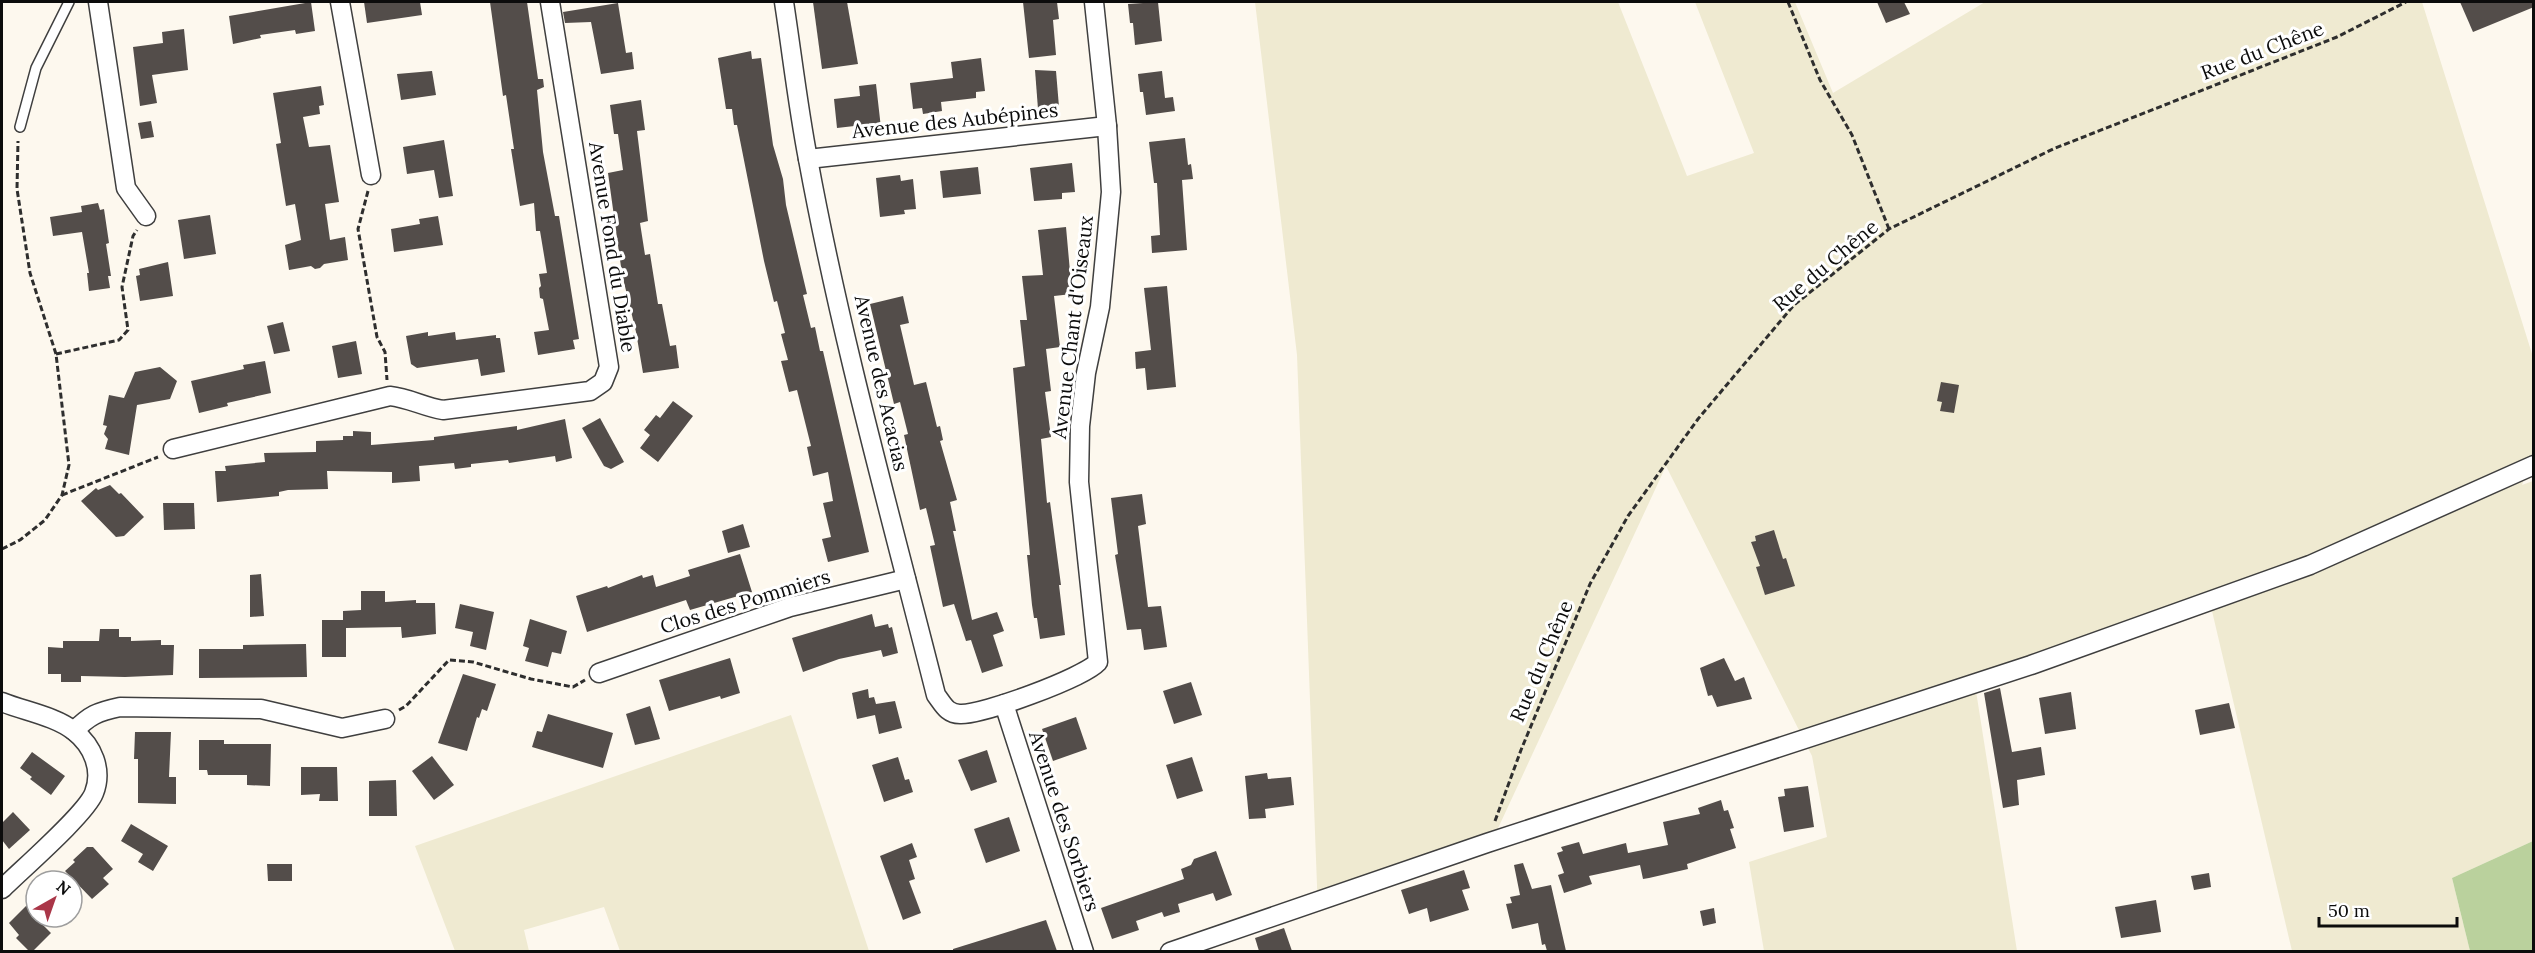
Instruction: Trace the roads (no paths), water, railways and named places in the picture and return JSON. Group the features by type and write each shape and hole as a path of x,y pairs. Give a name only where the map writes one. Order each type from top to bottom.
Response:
{"street":[{"path":"98,2 126,188 146,216"},
{"path":"340,2 371,175"},
{"name":"Avenue Fond du Diable","path":"173,449 390,396 408,398 426,407 443,410 590,391 603,382 609,367 550,2"},
{"name":"Avenue des Acacias","path":"784,2 808,159 847,340 936,695 947,711 961,715 1004,704"},
{"name":"Avenue Chant d'Oiseaux","path":"1004,704 1069,680 1090,670 1098,662 1078,482 1080,426 1086,372 1100,307 1111,192 1107,126 1094,2"},
{"name":"Avenue des Aubépines","path":"808,159 1107,126"},
{"path":"1170,951 1487,843 2031,664 2310,565 2534,465"},
{"name":"Clos des Pommiers","path":"599,673 790,607 906,579"},
{"path":"2,702 60,723 75,732 91,750 98,772 94,794 81,811 2,889"},
{"name":"Avenue des Sorbiers","path":"1004,704 1084,951"},
{"path":"75,732 88,718 98,712 120,707 261,709 342,728 385,719"}],"lane":[{"path":"20,127 36,68 69,2"}]}
